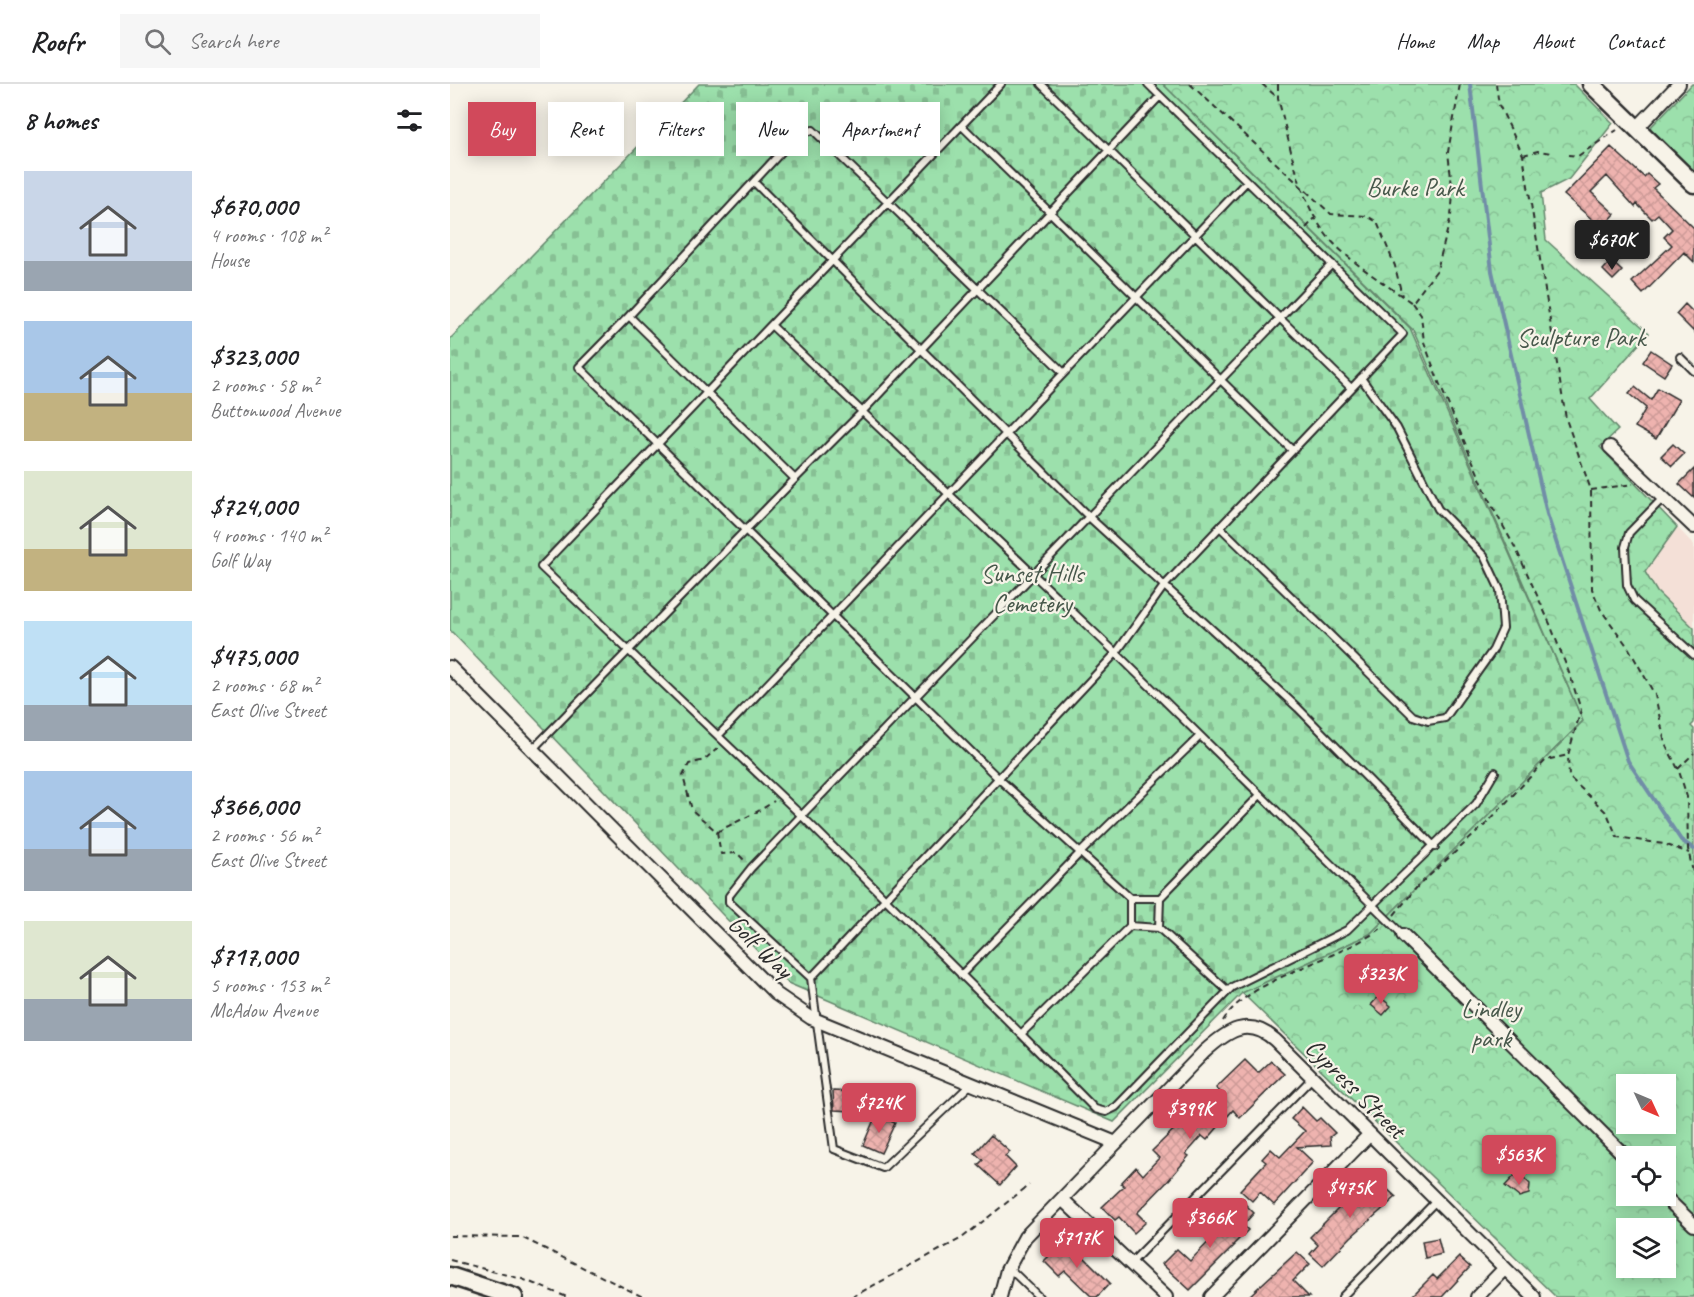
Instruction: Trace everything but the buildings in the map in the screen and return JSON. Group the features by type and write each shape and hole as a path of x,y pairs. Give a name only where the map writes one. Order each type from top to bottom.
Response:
{"street":[{"path":"1591,84 1694,183"},
{"path":"1637,128 1679,84"},
{"path":"1610,447 1694,527"},
{"name":"Golf Way","path":"450,667 776,994 816,1020 1116,1143"},
{"path":"1403,935 1616,1147"},
{"name":"Cypress Street","path":"1116,1143 1225,1033 1258,1028 1266,1032 1314,1077 1534,1297"},
{"path":"1211,1297 1370,1134"},
{"path":"1000,1297 1008,1267 1025,1237 1116,1143"},
{"path":"1062,1199 1166,1297"},
{"path":"1675,1206 1694,1225"},
{"path":"1477,1297 1505,1268"},
{"path":"450,1276 514,1297"}],"lane":[{"path":"1001,84 541,567 802,816 1095,1109 1106,1112 1116,1107 1228,991 1347,930 1435,847 1476,804 1495,772"},
{"path":"1041,84 1351,388"},
{"path":"811,978 1116,653 1164,586 1403,334 1148,84"},
{"path":"533,749 862,412 1160,96"},
{"path":"962,126 1293,450"},
{"path":"1064,373 889,201 813,130 798,134 579,367 998,778 1080,853 1130,898 1160,898"},
{"path":"718,736 1247,181"},
{"path":"754,182 1089,517 1298,708 1435,847"},
{"path":"970,1084 883,1168 834,1149 811,978 729,902 729,896 752,868 1332,264"},
{"path":"629,316 795,479"},
{"path":"771,325 1116,653 1403,935"},
{"path":"1680,357 1694,371"},
{"path":"1220,527 1413,716 1428,721 1445,718 1493,650 1503,628 1500,590 1484,556 1438,509 1397,428 1361,378"},
{"path":"1663,498 1629,533 1625,547 1627,585 1634,600 1694,655"},
{"path":"961,975 1080,853 1200,736"},
{"path":"1159,928 1160,898 1260,795"},
{"path":"1021,1034 1130,926 1130,898"},
{"path":"1130,926 1159,928 1228,991"},
{"path":"1130,1264 1314,1077"},
{"path":"1342,1297 1437,1200"},
{"path":"1008,1267 1039,1297"}],"path":[{"path":"1190,84 1331,214 1367,216 1377,222 1395,266 1402,296"},
{"path":"1262,84 1278,98"},
{"path":"1278,84 1278,98 1303,190 1325,234 1363,267 1412,303 1421,315 1424,342 1440,385 1492,506 1517,551 1550,624 1571,678 1581,710 1568,755 1569,777 1607,813 1617,837 1664,844 1689,854"},
{"path":"1412,303 1437,270 1451,216 1453,195 1448,152 1460,84"},
{"path":"1496,84 1499,105 1524,155 1566,419 1591,490 1592,589 1601,610 1628,647 1655,695 1665,743 1688,797 1688,849 1694,877"},
{"path":"1568,155 1578,156 1617,130"},
{"path":"1524,155 1538,151 1552,153"},
{"path":"1300,233 1316,217"},
{"path":"1591,490 1647,482"},
{"path":"724,742 704,760 689,764 683,776 692,810 717,832 721,854 737,853 752,868"},
{"path":"1678,769 1694,753"},
{"path":"1223,1021 1229,1011 1254,990 1357,944 1389,921 1418,886 1486,824 1546,760 1568,755"},
{"path":"717,832 742,818 759,813 781,796"},
{"path":"852,1297 962,1238 1029,1185"},
{"path":"450,1236 521,1237 643,1297"},
{"path":"450,1260 522,1279 567,1297"}],"shaded area":[{"path":"1677,527 1694,545 1694,628 1657,592 1644,572"}],"green space":[{"name":"Sunset Hills Cemetery","path":"699,84 1163,84 1410,328 1583,721 1370,934 1242,993 1114,1122 788,983 450,630 450,339 636,149 636,156 724,156 724,102 681,102"},
{"path":"1163,84 1574,84 1613,123 1569,179 1541,193 1546,240 1649,333 1590,399 1618,430 1600,447 1677,527 1645,572 1657,592 1694,628 1694,723 1691,726 1694,729 1694,1297 1556,1297 1242,993 1370,934 1583,721 1413,330"},
{"path":"1694,84 1694,177 1647,131"}],"waterway":[{"path":"1470,84 1492,271 1547,514 1628,761 1681,840 1694,849"}],"park label":[{"name":"Burke Park","path":"1415,187"},
{"name":"Sculpture Park","path":"1581,337"},
{"name":"Lindley park","path":"1491,1023"}]}
